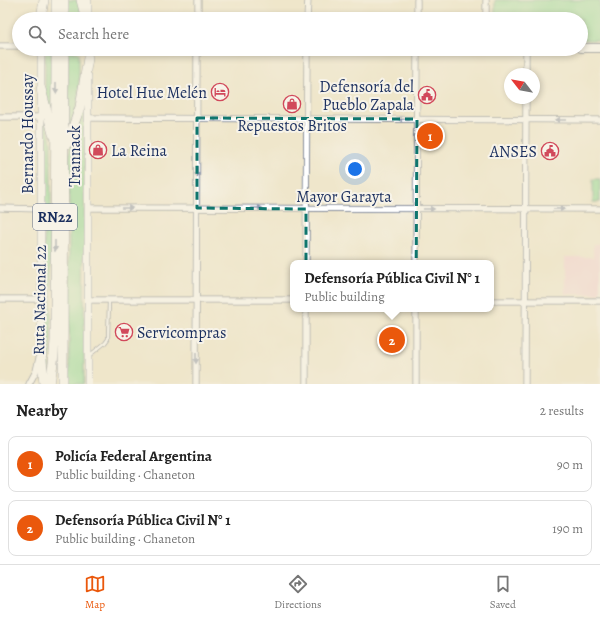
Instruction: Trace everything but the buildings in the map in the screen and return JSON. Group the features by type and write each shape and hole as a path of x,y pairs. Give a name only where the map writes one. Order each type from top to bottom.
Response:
{"main road":[{"path":"42,12 44,0"},
{"path":"56,0 56,12"},
{"path":"64,0 64,12"},
{"path":"81,0 85,12"},
{"path":"588,48 600,48"},
{"name":"Ruta Nacional 22","path":"50,384 54,363 55,341 56,56"},
{"name":"Ruta Nacional 22","path":"64,56 64,384"},
{"path":"64,164 69,136 80,107 88,56"},
{"path":"41,89 46,112 56,144"},
{"path":"41,347 44,384"}],"street":[{"path":"41,0 41,12"},
{"path":"87,12 88,0"},
{"path":"198,0 198,12"},
{"path":"307,12 308,0"},
{"path":"417,0 417,12"},
{"path":"486,0 486,12"},
{"path":"0,46 12,46"},
{"name":"Bernardo Houssay","path":"29,384 36,371 41,347 41,56"},
{"name":"Trannack","path":"88,56 88,384"},
{"path":"196,384 198,56"},
{"path":"306,260 307,56"},
{"path":"416,260 417,56"},
{"path":"526,56 526,68"},
{"path":"525,384 526,104"},
{"path":"0,117 41,117"},
{"path":"88,118 600,120"},
{"path":"0,208 41,209"},
{"name":"Mayor Garayta","path":"88,208 600,209"},
{"path":"0,299 41,299"},
{"path":"88,300 290,300"},
{"path":"494,301 600,301"},
{"path":"306,312 306,384"},
{"path":"416,312 416,384"}],"lane":[{"path":"88,356 108,339 109,300"}],"highlighted area":[{"path":"197,118 417,119 416,292 407,301 306,300 306,209 197,208"}],"shaded area":[{"path":"593,244 600,244 600,294 565,294 565,257 593,257"}],"green space":[{"path":"67,0 79,0 81,12 67,12"},
{"path":"495,0 600,0 600,40 588,40 588,12 495,12"},
{"path":"45,56 52,56 53,125 45,92"},
{"path":"68,56 79,56 78,103 68,132"},
{"path":"85,90 84,384 69,384 69,154"},
{"path":"44,114 51,143 51,347 47,384 44,357"},
{"path":"593,179 600,179 600,202 593,202"}],"place":[{"name":"Hotel Hue Melén","path":"220,92"},
{"name":"Defensoría del Pueblo Zapala","path":"427,95"},
{"name":"Repuestos Britos","path":"292,104"},
{"name":"Policía Federal Argentina","path":"430,136"},
{"name":"La Reina","path":"98,150"},
{"name":"ANSES","path":"550,151"},
{"name":"Servicompras","path":"124,332"},
{"name":"Defensoría Pública Civil N° 1","path":"392,340"}]}
